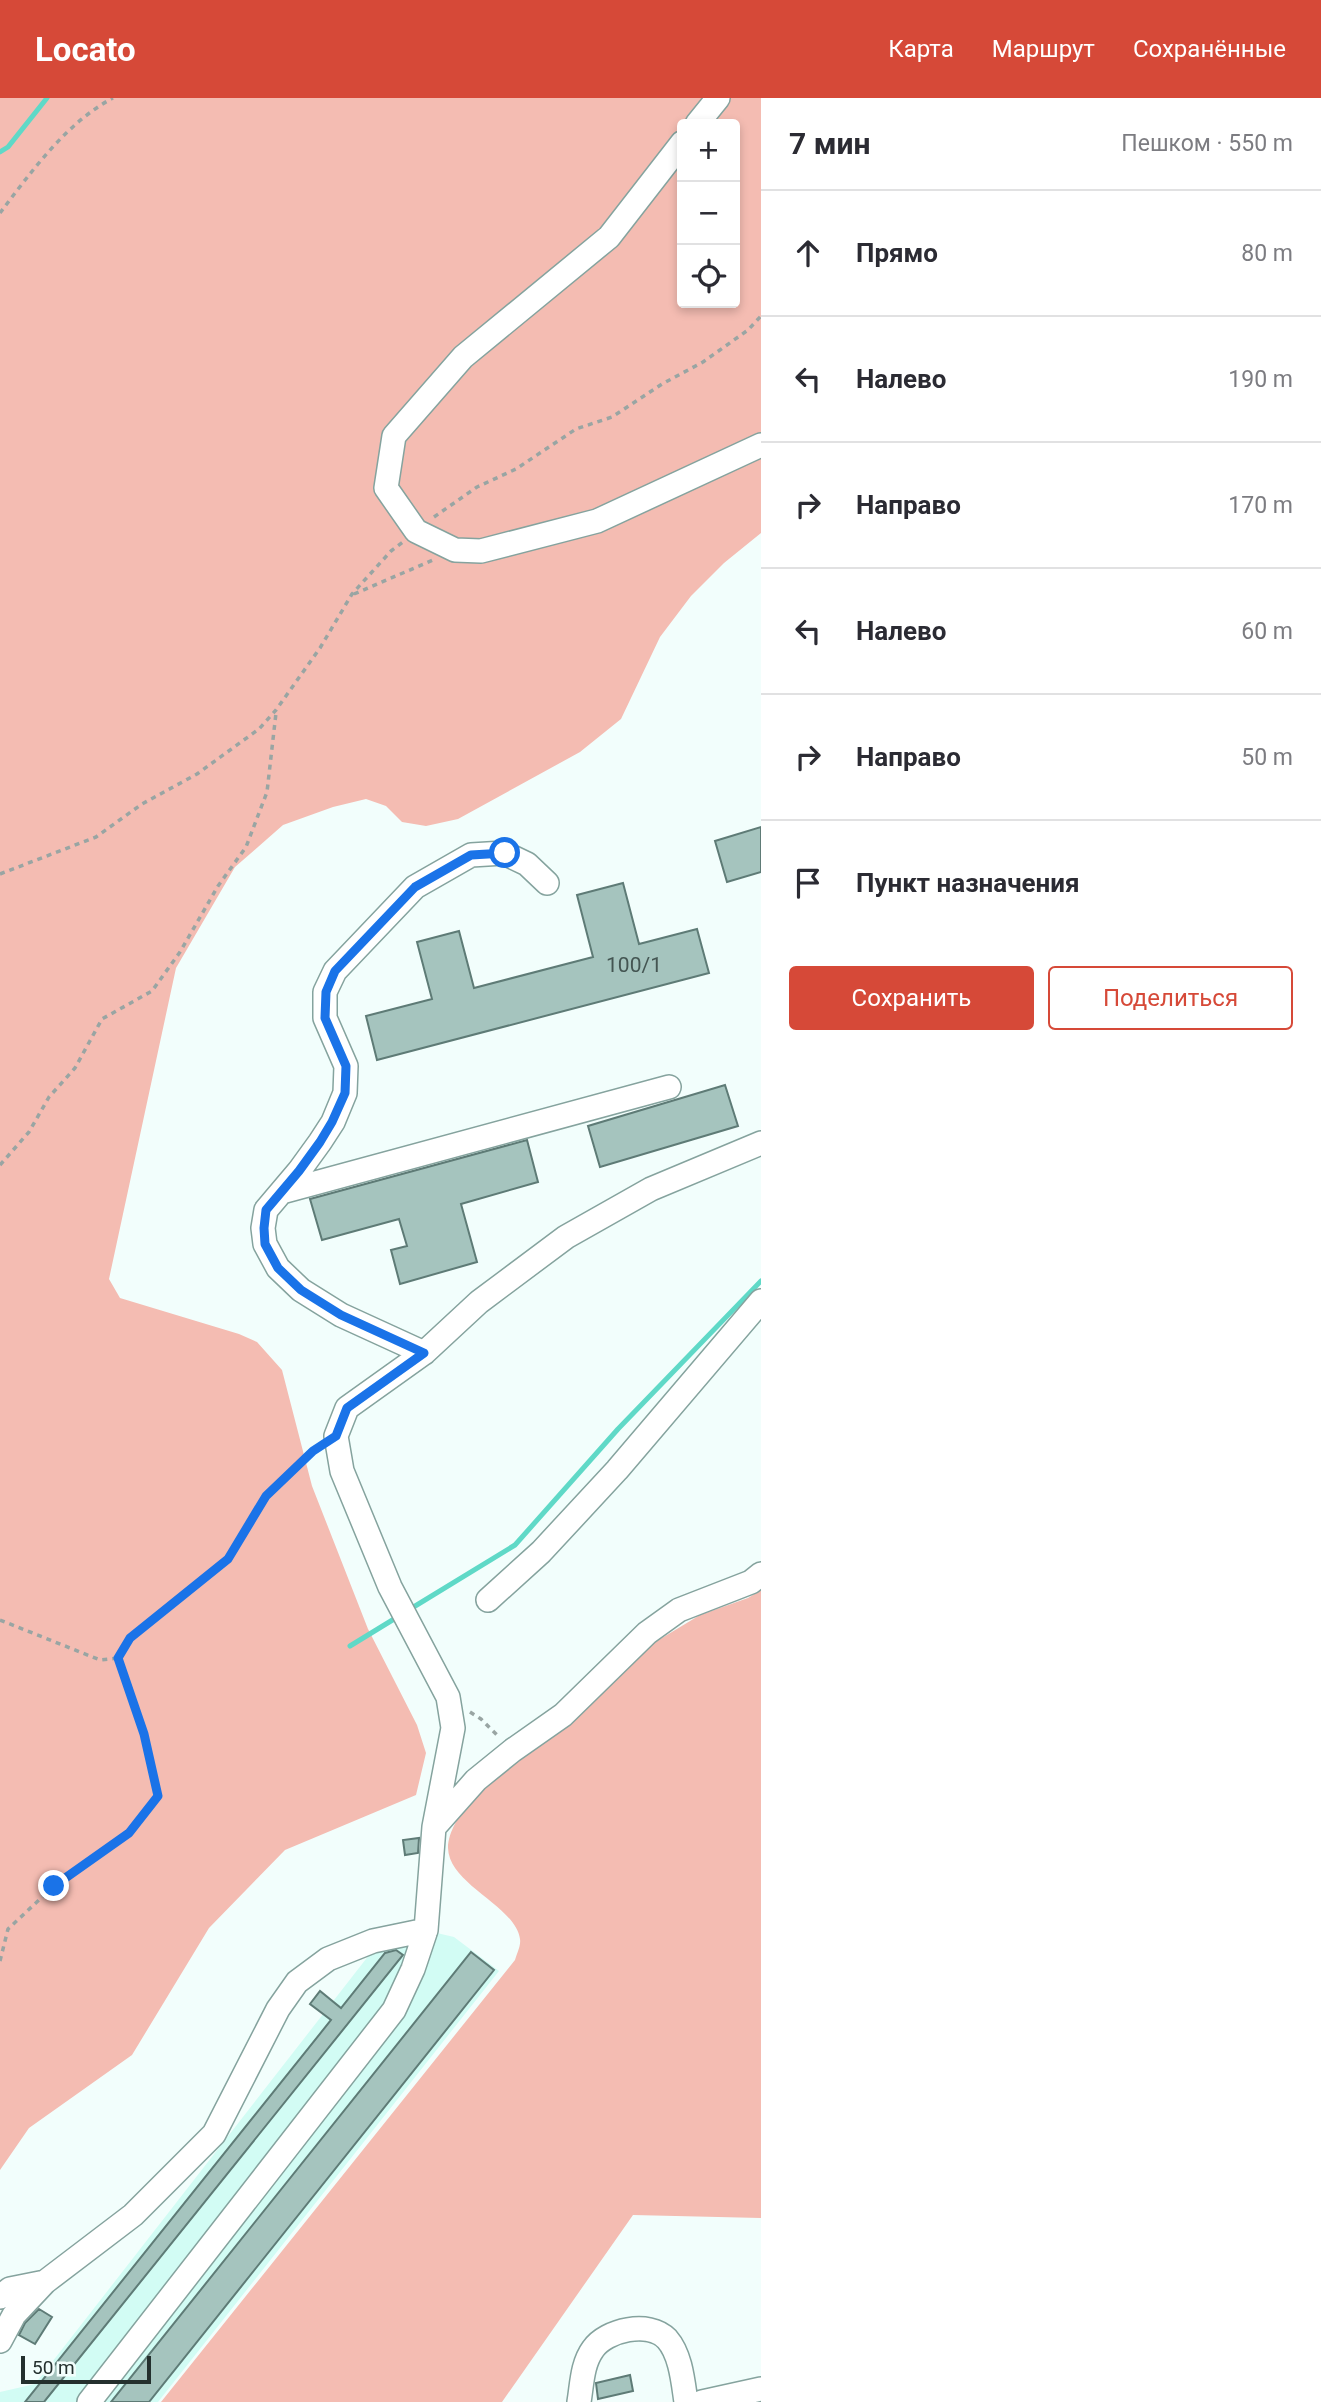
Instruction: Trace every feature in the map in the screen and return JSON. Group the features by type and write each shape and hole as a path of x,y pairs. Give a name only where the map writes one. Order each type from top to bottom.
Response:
{"street":[{"path":"701,119 718,98"},
{"path":"677,149 609,237 463,357 394,436 386,488 416,531 454,550 481,551 597,521 761,444"},
{"path":"424,1353 341,1315 301,1290 278,1268 265,1244 266,1210 332,1122 345,1093 346,1066 325,1018 326,992 335,971 415,887 471,855 505,853 527,864 547,883"},
{"path":"282,1192 669,1087"},
{"path":"89,2402 394,2010 413,1969 426,1930 434,1827 453,1728 448,1697 390,1587 342,1471 336,1436 347,1408 424,1353 479,1302 566,1237 651,1189 761,1143"},
{"path":"488,1600 541,1552 609,1479 761,1301"},
{"path":"434,1827 476,1780 563,1715 647,1633 679,1610 751,1582 761,1574"},
{"path":"0,2341 14,2315 46,2282 133,2215 214,2134 278,2009 297,1982 328,1959 373,1941 426,1930"},
{"path":"0,2297 10,2289 46,2282"},
{"path":"579,2402 584,2366 594,2347 622,2329 648,2329 666,2339 679,2362 686,2402"},
{"path":"702,2402 761,2389"}],"path":[{"path":"0,213 57,144 96,107 113,98"},
{"path":"0,874 96,837 142,804 197,774 259,729 276,710 320,648 352,594 391,551 477,487 516,469 576,429 612,417 662,384 703,362 748,330 761,316"},
{"path":"352,594 454,550"},
{"path":"0,1165 29,1132 49,1097 75,1068 102,1019 152,991 180,952 218,886 246,847 267,792 276,710"},
{"path":"0,1961 8,1929 54,1886 129,1833 158,1796 144,1734 118,1658 130,1638 228,1559 266,1496 305,1458 336,1436"},
{"path":"0,1620 100,1660 118,1658"},
{"path":"448,1697 481,1719 513,1750"}],"shaded area":[{"path":"0,98 761,98 761,533 724,563 691,596 660,637 621,719 580,752 458,819 426,826 402,822 386,806 366,799 333,807 283,825 235,867 176,968 109,1279 120,1298 239,1334 257,1342 282,1370 312,1486 368,1629 417,1725 426,1753 416,1795 285,1850 209,1928 132,2055 29,2128 0,2170"},
{"path":"761,1590 761,2218 633,2215 502,2402 161,2402 515,1960 520,1942 516,1927 496,1905 459,1873 451,1861 448,1848 450,1835 470,1799 652,1644 700,1615 748,1598"},
{"path":"394,1923 454,1937 499,1971 158,2402 0,2402 0,2392 35,2384"}],"building":[{"path":"761,827 761,872 727,882 715,841"},
{"path":"623,883 639,944 697,929 709,973 377,1060 366,1016 432,999 417,942 459,931 474,988 593,957 577,895"},
{"path":"725,1085 738,1126 600,1167 588,1126"},
{"path":"527,1140 538,1182 461,1204 477,1262 400,1284 391,1250 407,1246 399,1219 322,1240 310,1199"},
{"path":"419,1838 418,1853 405,1855 403,1840"},
{"path":"396,1950 403,1955 44,2402 25,2402 331,2020 310,2004 320,1991 341,2008 385,1953"},
{"path":"471,1952 494,1970 149,2402 111,2402"},
{"path":"39,2309 52,2317 35,2344 19,2335 25,2323"},
{"path":"630,2375 633,2391 598,2399 596,2383"}],"waterway":[{"path":"0,152 8,147 47,98"},
{"path":"407,1611 515,1545 618,1429 761,1281"},
{"path":"350,1646 399,1616"}],"route":[{"path":"54,1886 129,1833 158,1796 144,1734 118,1658 123,1648 130,1638 228,1559 266,1496 313,1451 336,1436 347,1408 424,1353 341,1315 301,1290 278,1268 265,1244 266,1210 320,1142 345,1093 346,1066 325,1018 326,992 335,971 415,887 471,855 505,853"}]}
